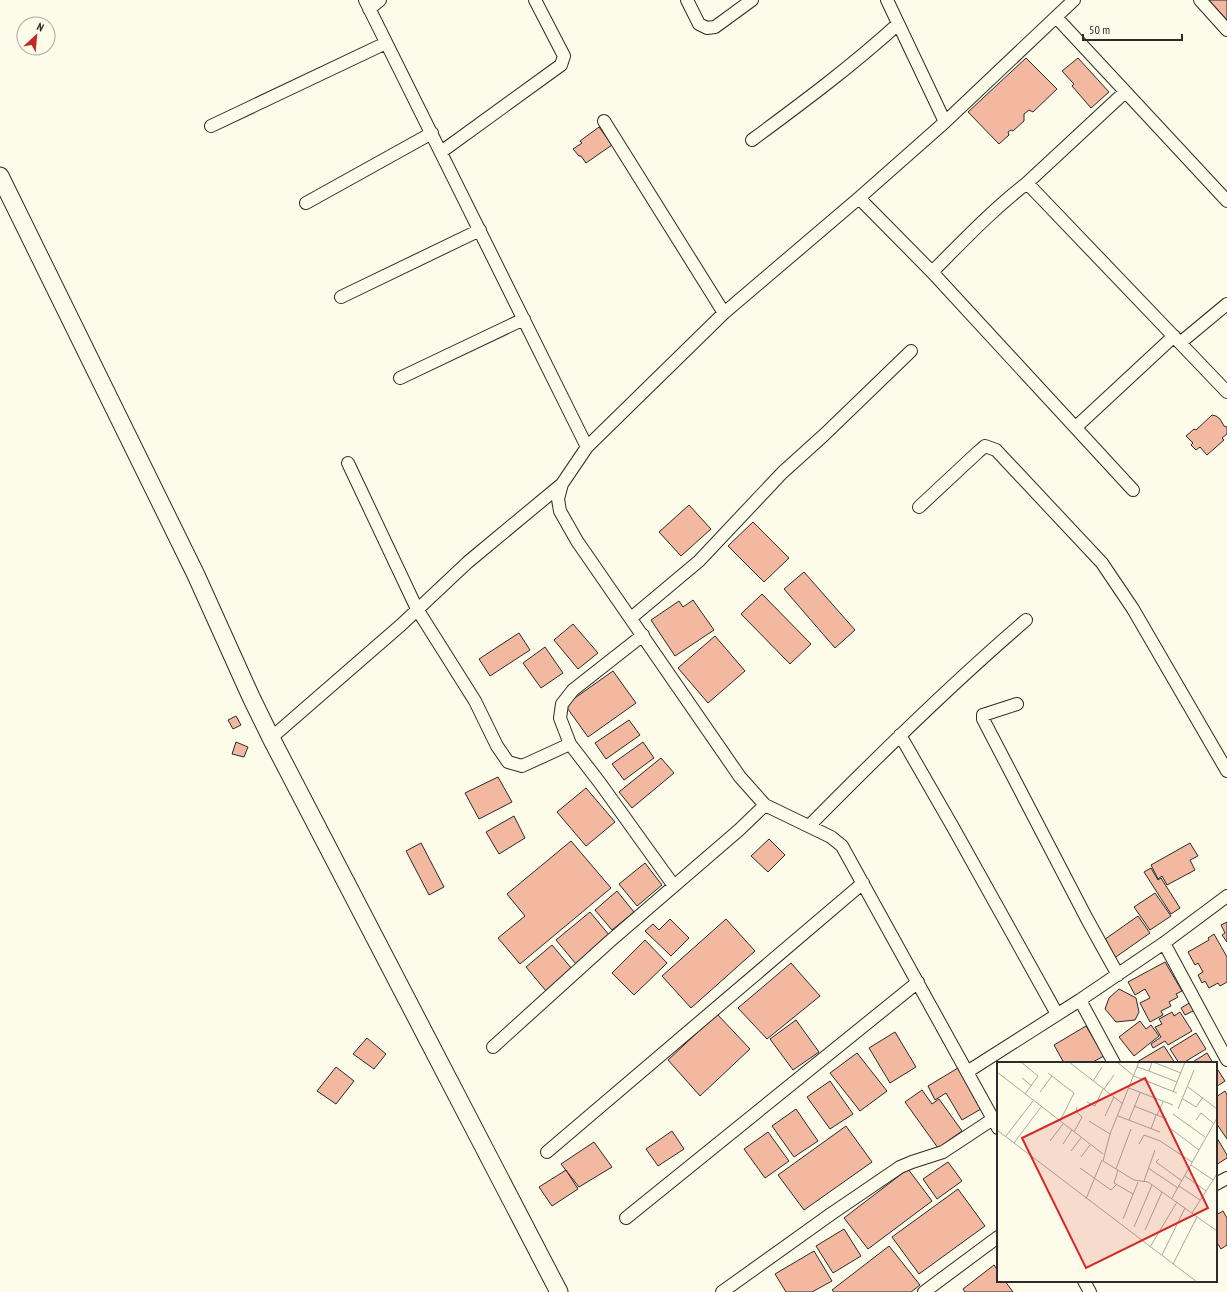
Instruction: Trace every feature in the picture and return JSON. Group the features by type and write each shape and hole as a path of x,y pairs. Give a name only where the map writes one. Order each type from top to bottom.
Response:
{"street":[{"path":"380,0 367,4 587,447"},
{"path":"441,152 561,64 564,56 536,0"},
{"path":"687,0 699,24 707,28 715,27 752,0"},
{"path":"886,0 945,122"},
{"path":"271,738 389,635 468,562 562,484 587,447 724,313 859,198 945,122 1074,0"},
{"path":"1200,0 1227,30"},
{"path":"1056,17 1227,201"},
{"path":"752,140 856,62 898,24"},
{"path":"211,126 386,44"},
{"path":"932,272 981,222 1027,183 1125,92"},
{"path":"604,121 724,313"},
{"path":"306,202 432,133"},
{"path":"0,176 196,575 271,738 559,1292"},
{"path":"1027,183 1227,392"},
{"path":"859,198 932,272 1133,490"},
{"path":"341,297 480,230"},
{"path":"1076,427 1177,340 1227,304"},
{"path":"400,378 524,319"},
{"path":"631,618 699,560 782,473 830,430 911,351"},
{"path":"919,507 985,446 996,450 1102,563 1133,609 1227,771"},
{"path":"348,463 417,609 475,702 508,762 522,766 570,744"},
{"path":"562,484 558,499 560,511 577,541 740,777 765,805 831,837 842,846 996,1124 942,1152 900,1167 722,1292"},
{"path":"809,826 900,735 981,658 1026,620"},
{"path":"643,635 573,690 562,704 560,718 570,744 674,886"},
{"path":"1017,704 984,715 983,719 1087,919 1118,975"},
{"path":"900,735 1057,1014"},
{"path":"493,1047 609,942 739,830 765,805"},
{"path":"547,1152 863,883"},
{"path":"967,1072 1118,975 1227,896"},
{"path":"1164,943 1227,1060"},
{"path":"626,1218 918,982"},
{"path":"1080,1000 1113,1062"},
{"path":"1217,1183 1227,1178"},
{"path":"924,1292 997,1238"},
{"path":"1085,1282 1090,1292"}],"building":[{"path":"1209,0 1227,0 1227,20"},
{"path":"1026,58 1057,89 1033,112 1029,110 1024,114 1024,121 1013,131 1011,130 1008,132 1009,135 999,144 968,112"},
{"path":"1078,58 1109,92 1091,108 1072,86 1074,84 1062,71"},
{"path":"599,127 612,145 586,163 573,149 582,143 580,141"},
{"path":"1212,415 1220,419 1224,426 1227,427 1227,434 1222,438 1224,440 1207,455 1200,447 1196,450 1191,445 1193,443 1186,436 1194,429 1196,430"},
{"path":"689,505 711,529 681,556 659,532"},
{"path":"753,522 789,558 764,582 728,546"},
{"path":"804,572 855,630 835,648 784,589"},
{"path":"762,594 811,644 790,664 741,614"},
{"path":"693,600 714,630 675,656 651,620 679,601 683,607"},
{"path":"573,624 598,653 578,669 554,640"},
{"path":"519,633 530,650 490,676 479,659"},
{"path":"715,636 745,671 708,703 678,668"},
{"path":"545,647 563,673 541,688 523,663"},
{"path":"613,671 636,703 588,737 565,705"},
{"path":"236,716 241,725 233,729 228,720"},
{"path":"629,720 640,735 606,759 595,743"},
{"path":"236,742 248,747 244,757 232,754"},
{"path":"643,742 654,758 624,780 612,764"},
{"path":"661,758 674,773 632,808 619,792"},
{"path":"498,777 512,802 479,819 465,793"},
{"path":"586,788 615,822 586,846 557,812"},
{"path":"514,816 525,838 499,854 486,832"},
{"path":"769,839 785,855 768,872 751,856"},
{"path":"571,841 611,888 520,964 498,938 525,916 507,894"},
{"path":"421,843 444,887 429,895 406,851"},
{"path":"1190,843 1198,856 1190,860 1195,870 1167,885 1162,876 1158,879 1151,865"},
{"path":"645,863 662,885 637,906 619,884"},
{"path":"1151,868 1158,880 1161,878 1180,908 1171,914 1144,872"},
{"path":"617,891 634,912 612,930 595,910"},
{"path":"1155,893 1171,916 1150,930 1134,907"},
{"path":"590,912 610,936 576,964 556,940"},
{"path":"1138,916 1150,933 1113,959 1101,942"},
{"path":"670,919 689,938 671,956 645,931 653,924 659,930"},
{"path":"726,919 755,951 691,1008 662,976"},
{"path":"1227,922 1227,942 1222,935 1225,933 1221,925"},
{"path":"1214,934 1227,957 1227,982 1220,986 1218,983 1209,988 1205,981 1202,983 1198,975 1203,972 1198,963 1195,965 1188,952 1209,940 1208,938"},
{"path":"645,940 667,963 634,995 612,973"},
{"path":"552,945 572,969 546,991 526,967"},
{"path":"1165,962 1182,991 1176,994 1178,997 1169,1002 1171,1006 1161,1011 1163,1015 1150,1022 1140,1003 1150,998 1145,989 1135,995 1128,982"},
{"path":"791,963 820,996 767,1039 738,1008"},
{"path":"1119,989 1136,998 1139,1012 1135,1020 1116,1022 1105,1009 1109,998"},
{"path":"1191,1002 1195,1010 1185,1015 1181,1008"},
{"path":"1172,1012 1174,1016 1180,1012 1192,1031 1168,1045 1165,1041 1153,1048 1151,1044 1161,1037 1155,1027 1162,1024 1159,1019"},
{"path":"717,1014 750,1049 700,1096 668,1060"},
{"path":"796,1020 819,1052 793,1070 770,1039"},
{"path":"1140,1021 1146,1029 1151,1025 1159,1036 1134,1056 1119,1037"},
{"path":"1086,1026 1104,1056 1093,1062 1063,1062 1054,1045"},
{"path":"895,1032 916,1067 890,1083 869,1048"},
{"path":"1196,1033 1206,1049 1185,1062 1178,1062 1170,1049"},
{"path":"367,1038 386,1054 374,1069 353,1054"},
{"path":"1164,1046 1174,1062 1137,1062"},
{"path":"857,1053 887,1091 860,1111 830,1073"},
{"path":"1207,1053 1212,1062 1193,1062"},
{"path":"336,1067 354,1081 336,1104 317,1091"},
{"path":"958,1068 981,1109 962,1120 946,1093 935,1100 928,1086"},
{"path":"1217,1069 1225,1081 1217,1086"},
{"path":"830,1081 853,1114 830,1129 807,1097"},
{"path":"922,1090 932,1104 939,1099 962,1131 938,1148 905,1102"},
{"path":"1225,1091 1227,1095 1227,1139 1217,1124 1217,1096"},
{"path":"796,1109 818,1141 794,1157 772,1126"},
{"path":"846,1126 872,1162 804,1210 778,1175"},
{"path":"672,1131 684,1149 658,1166 646,1149"},
{"path":"768,1132 789,1161 765,1178 744,1149"},
{"path":"1217,1138 1227,1155 1227,1158 1217,1164"},
{"path":"594,1142 612,1167 579,1187 561,1164"},
{"path":"948,1162 962,1181 937,1199 923,1179"},
{"path":"908,1169 932,1201 868,1249 844,1218"},
{"path":"566,1170 578,1189 552,1206 539,1187"},
{"path":"958,1189 985,1226 919,1274 892,1237"},
{"path":"1223,1211 1227,1218 1227,1245 1221,1249 1217,1243 1217,1214"},
{"path":"844,1229 861,1256 833,1273 816,1246"},
{"path":"889,1246 920,1285 911,1292 834,1292 832,1290"},
{"path":"814,1251 832,1281 812,1292 786,1292 775,1274"},
{"path":"994,1265 997,1270 997,1282 1006,1282 1013,1292 965,1292 963,1289"}]}
